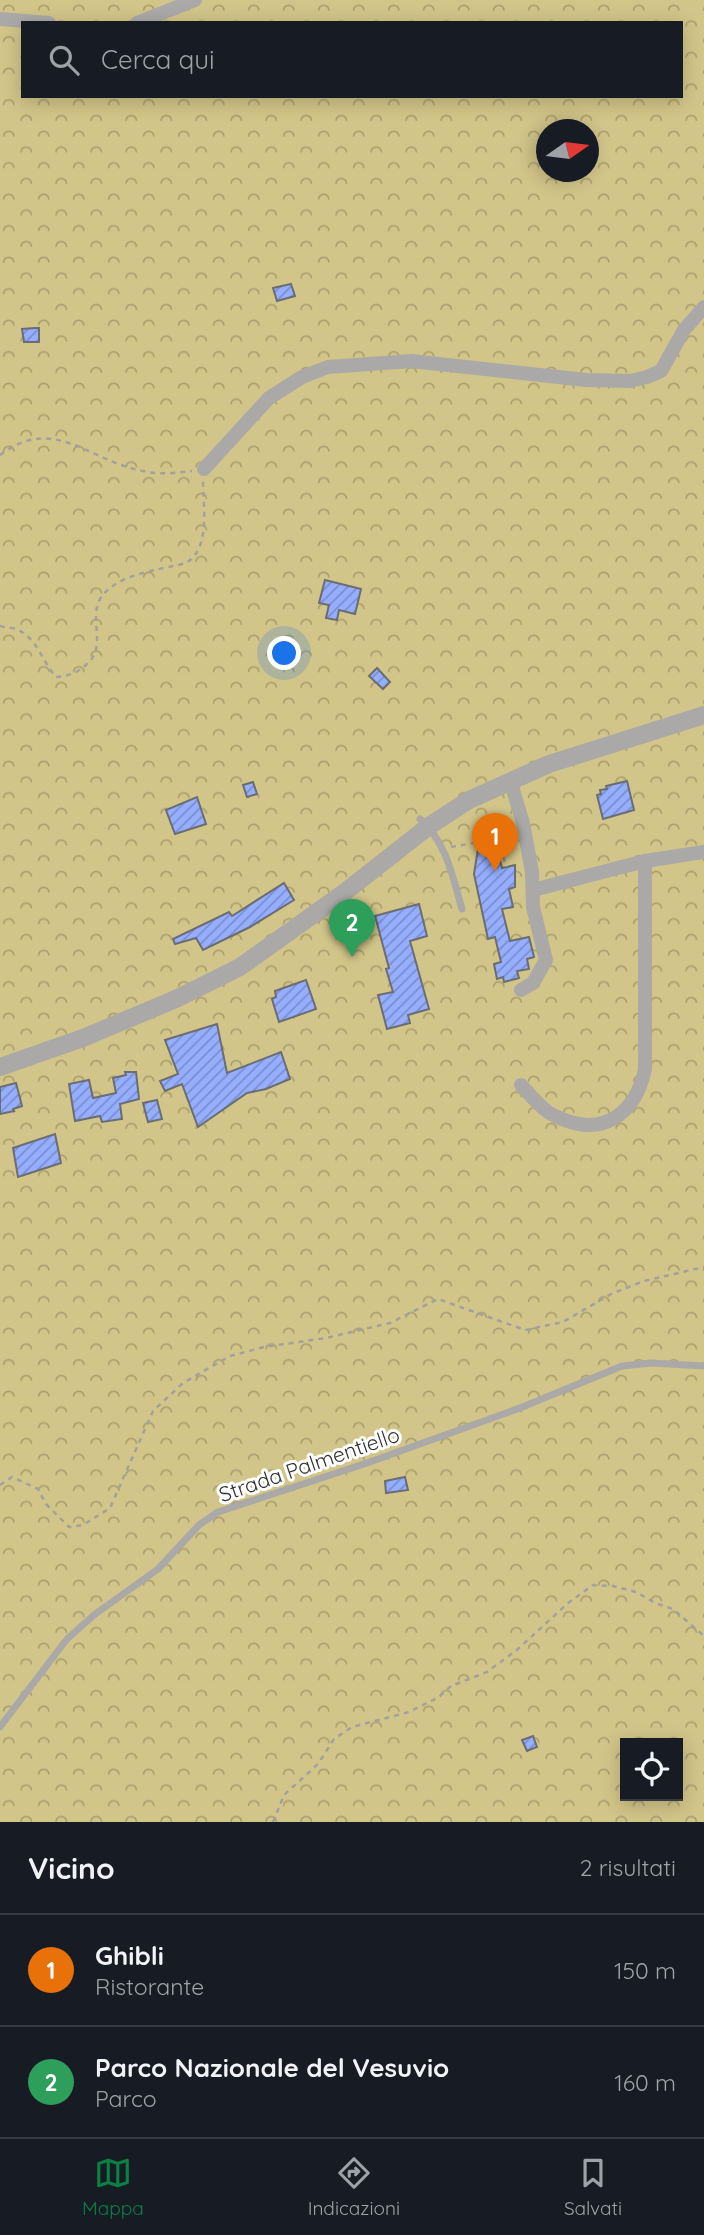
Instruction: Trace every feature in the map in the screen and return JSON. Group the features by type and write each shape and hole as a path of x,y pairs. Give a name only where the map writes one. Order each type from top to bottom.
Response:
{"street":[{"path":"143,21 195,0"},
{"path":"0,19 25,21"},
{"path":"204,469 269,398 302,377 328,367 411,361 586,380 630,380 661,371 684,330 704,307"},
{"path":"0,1067 83,1038 178,998 240,967 335,899 425,823 469,800 549,764 704,715"},
{"path":"510,780 523,823 532,872 533,907 546,960 533,983 521,990"},
{"path":"533,891 645,861 704,852"},
{"path":"521,1085 548,1113 591,1126 621,1115 642,1084 645,1069 645,861"}],"lane":[{"path":"425,823 442,849 462,909"},
{"name":"Strada Palmentiello","path":"0,1727 67,1639 94,1615 152,1574 199,1525 218,1512 367,1464 508,1413 622,1366 651,1363 704,1366"}],"path":[{"path":"0,455 16,443 36,438 53,438 141,471 183,472 204,469 205,514 200,549 195,558 186,563 125,579 102,597 96,611 99,647 83,669 68,676 56,677 29,637 15,629 0,626"},
{"path":"442,849 499,838 506,867"},
{"path":"485,841 487,847"},
{"path":"0,1485 12,1477 38,1489 46,1503 69,1527 83,1525 110,1508 153,1411 183,1383 230,1356 390,1323 438,1299 525,1330 563,1322 611,1294 644,1281 704,1267"},
{"path":"273,1822 284,1795 318,1764 334,1739 352,1727 409,1712 439,1697 451,1686 487,1672 593,1585 614,1586 636,1592 654,1603 673,1609 704,1636"}],"green space":[{"path":"0,0 704,0 704,1822 0,1822"}],"building":[{"path":"291,284 295,296 277,301 273,288"},
{"path":"39,328 39,342 24,342 22,329"},
{"path":"325,580 361,589 355,614 339,610 337,620 326,618 329,605 319,603"},
{"path":"377,668 390,682 383,689 369,676"},
{"path":"627,781 634,810 603,819 597,795 601,794 600,790"},
{"path":"253,782 257,794 247,797 243,785"},
{"path":"197,797 206,824 175,834 166,810"},
{"path":"496,846 502,868 515,865 515,887 509,889 513,907 502,909 510,941 529,937 534,957 527,959 529,969 517,971 519,978 504,982 503,977 497,979 494,964 501,962 495,937 488,939 474,874 478,849"},
{"path":"284,883 294,900 250,927 203,950 196,938 175,944 173,939 229,912 232,916"},
{"path":"419,904 427,936 410,941 429,1009 408,1015 410,1023 387,1029 378,995 393,992 375,916"},
{"path":"306,980 316,1009 279,1022 272,999 276,997 275,991"},
{"path":"217,1024 227,1073 281,1052 290,1079 247,1093 198,1127 182,1084 165,1091 160,1081 178,1074 165,1040"},
{"path":"125,1072 136,1072 139,1099 120,1104 122,1119 102,1122 100,1116 75,1121 69,1084 89,1080 93,1098 116,1093 113,1078 126,1075"},
{"path":"16,1083 22,1106 0,1114 0,1087"},
{"path":"157,1100 162,1119 148,1122 143,1103"},
{"path":"55,1134 61,1163 18,1177 13,1148"},
{"path":"405,1477 408,1490 386,1493 385,1481"},
{"path":"533,1736 537,1747 527,1751 522,1740"}],"place":[{"name":"Ghibli","path":"495,871"},
{"name":"Parco Nazionale del Vesuvio","path":"352,957"}]}
